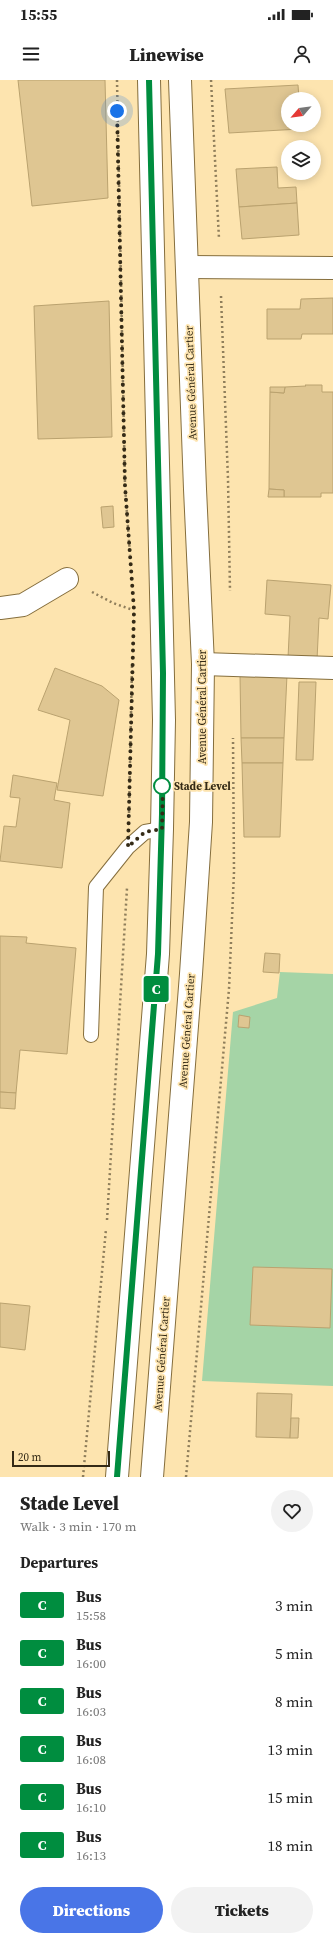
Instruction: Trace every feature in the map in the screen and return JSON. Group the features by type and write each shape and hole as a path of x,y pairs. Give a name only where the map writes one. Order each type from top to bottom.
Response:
{"main road":[{"path":"117,1477 158,954 162,829 163,673 149,80"},
{"name":"Avenue Général Cartier","path":"152,1477 200,845 203,664 180,80"},
{"path":"188,267 333,268"},
{"path":"0,608 23,605 67,579"},
{"path":"203,664 333,668"}],"lane":[{"path":"91,1034 96,887 128,847 145,832 162,829"}],"path":[{"path":"117,80 125,486 130,556"},
{"path":"67,579 113,603 134,610"},
{"path":"133,602 133,618"},
{"path":"83,1477 106,1225 128,847 132,665"}],"green space":[{"path":"280,972 333,974 333,1386 202,1381 233,1012 277,998"}],"building":[{"path":"18,80 105,80 108,198 32,206"},
{"path":"298,85 298,92 281,92 281,130 229,133 225,89"},
{"path":"277,167 278,188 296,187 297,203 239,207 236,169"},
{"path":"297,203 299,235 242,239 239,207"},
{"path":"333,298 333,334 302,334 301,339 267,339 267,309 300,309 301,299"},
{"path":"109,301 112,437 38,439 34,306"},
{"path":"305,385 322,385 322,392 333,392 333,493 321,493 321,497 284,497 284,490 269,489 270,392 284,393 285,387 306,386"},
{"path":"270,387 285,387 284,393 270,392"},
{"path":"269,489 284,490 284,497 268,497"},
{"path":"113,506 114,527 103,528 101,507"},
{"path":"267,580 331,585 328,619 319,618 317,660 288,658 290,616 265,614"},
{"path":"55,668 102,686 119,700 103,796 57,790 70,720 38,710"},
{"path":"240,675 287,675 284,738 241,738"},
{"path":"299,682 316,682 313,760 296,760"},
{"path":"241,738 284,738 283,763 242,763"},
{"path":"242,763 283,763 280,837 244,837"},
{"path":"13,775 57,783 54,800 70,803 62,868 0,861 4,826 16,827 20,798 10,797"},
{"path":"0,936 27,937 26,943 76,948 67,1054 20,1050 16,1093 0,1092"},
{"path":"265,953 280,954 279,973 263,972"},
{"path":"239,1015 250,1017 249,1028 238,1027"},
{"path":"0,1092 16,1093 15,1109 0,1108"},
{"path":"253,1267 332,1269 330,1328 250,1325"},
{"path":"0,1303 30,1306 25,1350 0,1347"},
{"path":"257,1393 292,1394 290,1438 256,1437"},
{"path":"291,1418 299,1418 298,1438 290,1438"}],"bus line":[{"name":"C","path":"117,1477 158,954 162,814 164,720 160,487 149,80"}],"place":[{"name":"Stade Level","path":"162,786"}],"route":[{"path":"117,111 125,486 134,610 128,847 145,832 162,829 163,782 162,786"}]}
